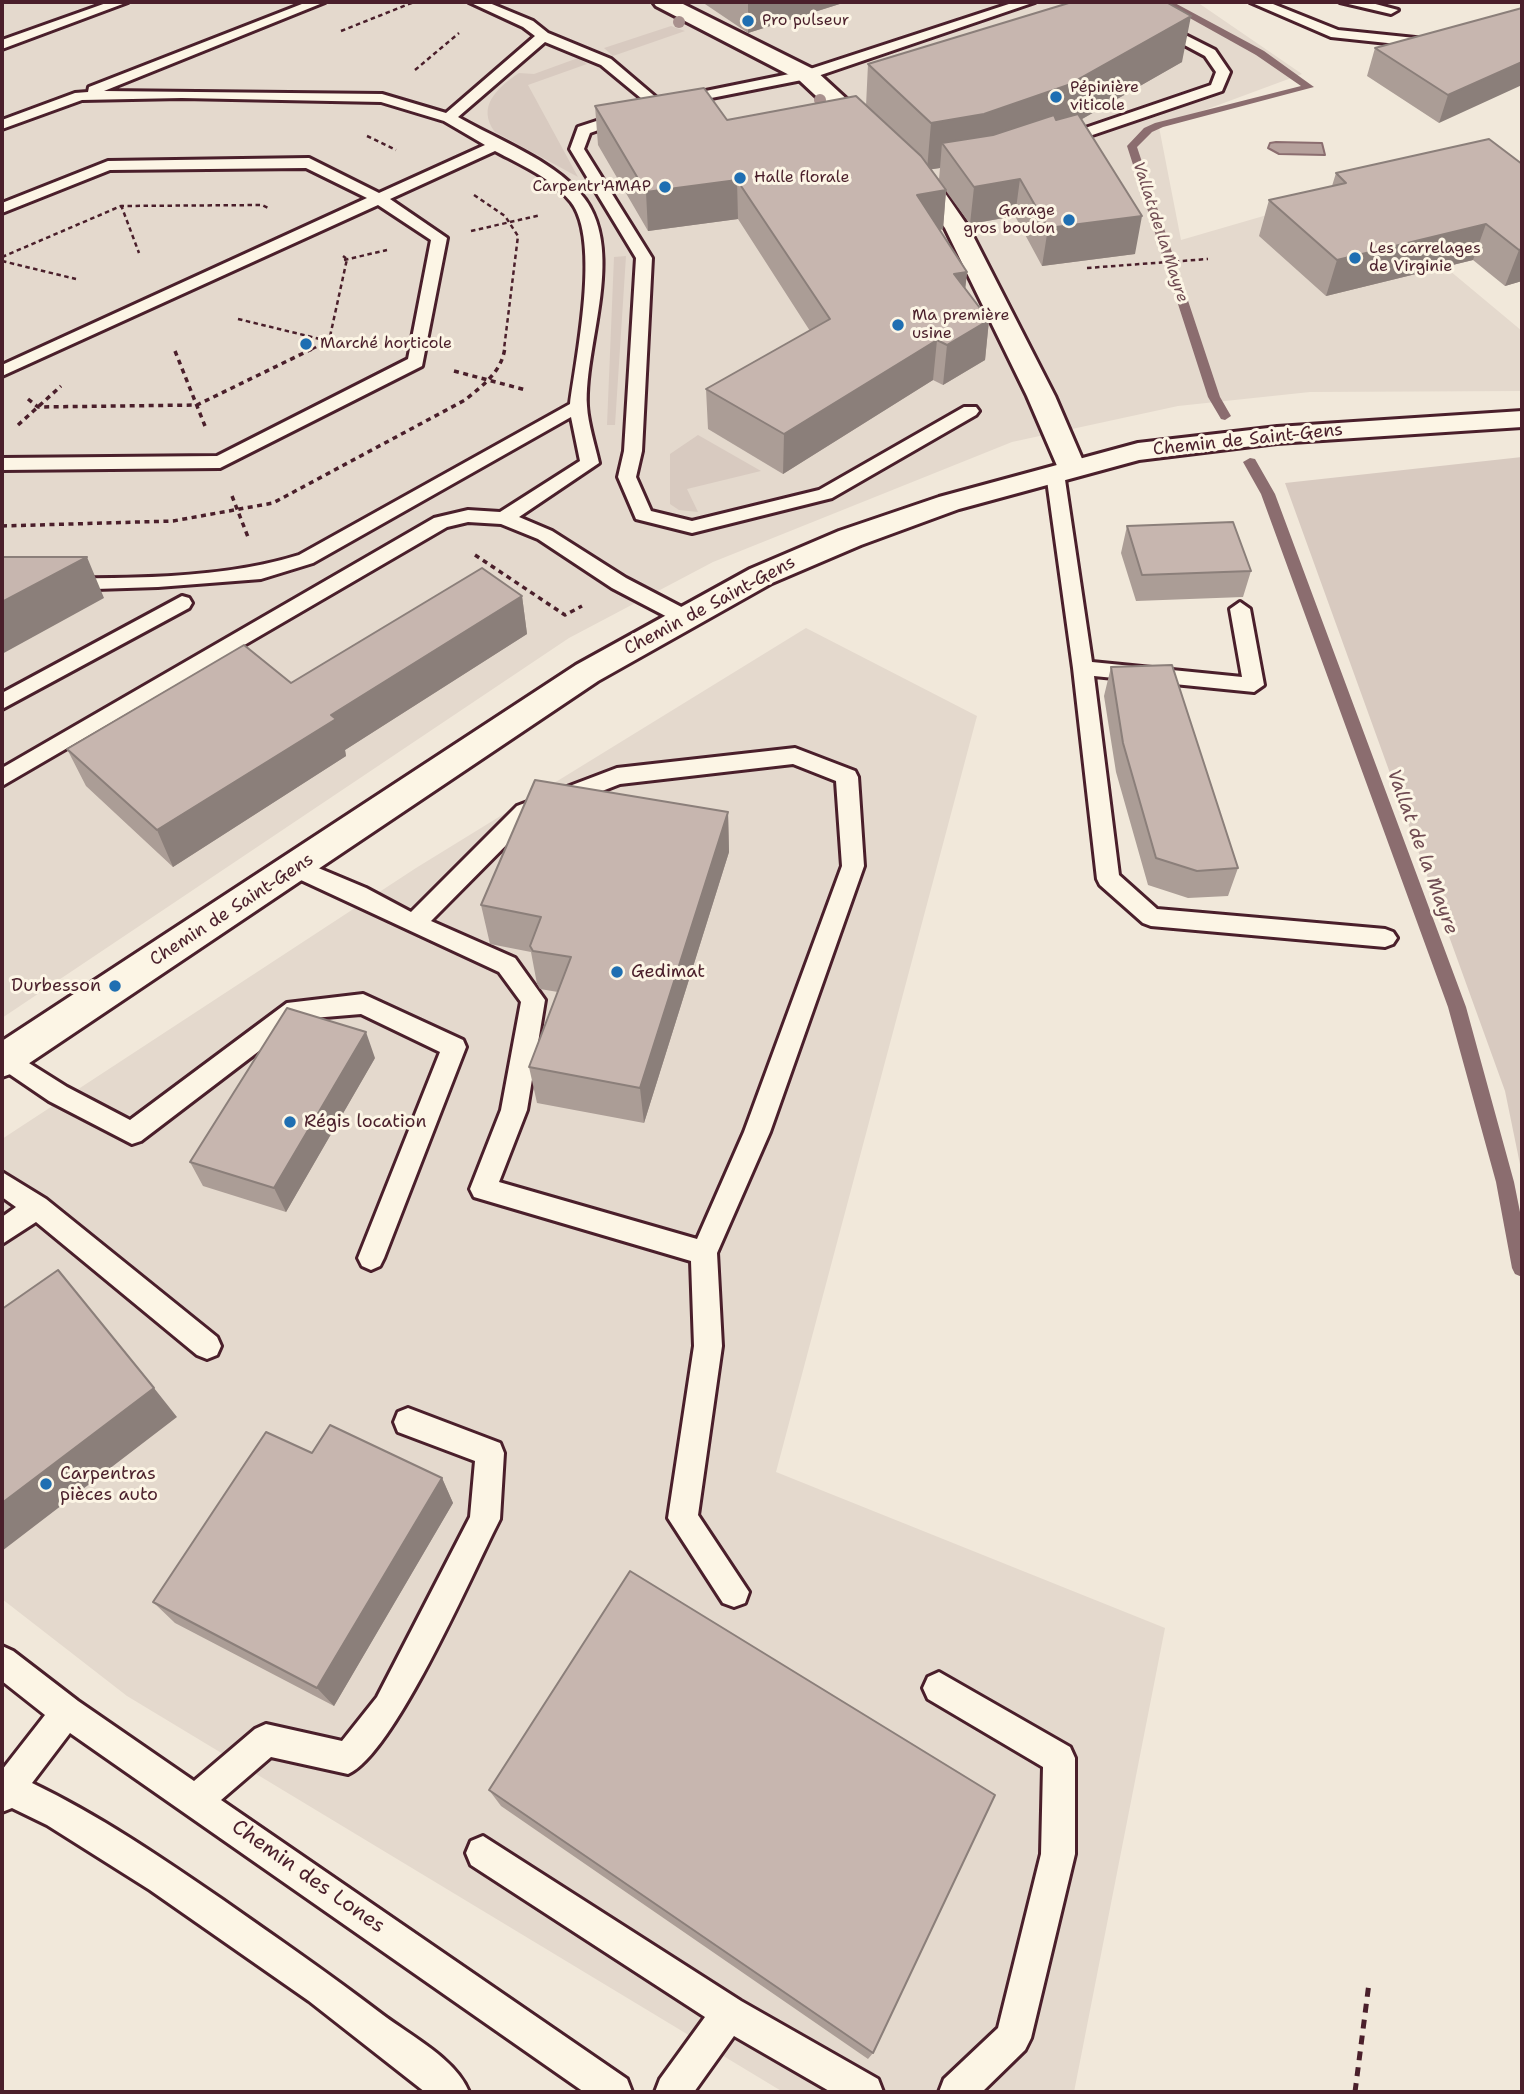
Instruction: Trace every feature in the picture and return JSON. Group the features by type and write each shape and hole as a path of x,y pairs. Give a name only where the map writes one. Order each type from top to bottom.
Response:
{"main road":[{"path":"663,2 807,75 925,177 957,228 1041,396 1063,470"},
{"name":"Chemin de Saint-Gens","path":"4,1059 587,673 761,576 850,538 949,503 1063,470 1138,452 1202,442 1522,419"}],"lane":[{"path":"2,45 121,2"},
{"path":"2,125 318,2"},
{"path":"476,2 528,24 542,36 606,62 658,105"},
{"path":"970,411 825,494 692,527 643,515 627,477 633,451 644,257 577,149 583,131 658,105 807,75 1028,2"},
{"path":"1048,145 1217,88 1223,72 1210,53 1110,2"},
{"path":"1257,2 1336,34 1425,43"},
{"path":"1347,2 1391,10"},
{"path":"450,118 542,36"},
{"path":"80,96 182,94 382,99 450,118 557,181 582,207 593,234 591,286 578,406 590,463 504,518"},
{"path":"2,372 496,145"},
{"path":"2,208 108,166 309,163 378,198 439,238 416,362 220,462 2,464"},
{"path":"2,586 158,581 261,573 306,559 578,406"},
{"path":"1063,470 1108,879 1151,917 1385,938"},
{"path":"2,778 441,522 468,516 504,518 545,535 619,583 684,617"},
{"path":"2,702 182,603"},
{"path":"1083,668 1254,685 1240,609"},
{"path":"414,924 525,812 617,776 795,756 847,777 853,866 757,1132 704,1253 708,1346 683,1518 734,1592"},
{"path":"296,868 358,894 414,924 507,965 533,1000 514,1110 483,1189 704,1253"},
{"path":"4,1059 58,1094 132,1133 296,1010 363,1004 454,1047 372,1258"},
{"path":"2,1183 37,1207 207,1346"},
{"path":"2,1232 37,1207"},
{"path":"197,1800 267,1740 348,1758 388,1708 485,1518 490,1453 408,1422"},
{"name":"Chemin des Lones","path":"2,1662 67,1712 614,2092"},
{"path":"939,1688 1059,1758 1058,1854 1013,2038 957,2092"},
{"path":"67,1712 4,1790 59,1813 163,1878 321,1989 432,2074 451,2092"},
{"path":"483,1853 729,2012 865,2092"},
{"path":"673,2092 729,2012"}],"path":[{"path":"2,526 195,521 239,514 273,503 465,400 490,379 503,360 518,236 512,221 501,211 435,172 362,134"},
{"path":"1087,268 1208,259"},
{"path":"2,261 76,279"},
{"path":"11,431 65,383"},
{"path":"20,393 38,407 197,405"},
{"path":"469,551 565,615 584,605"},
{"path":"1355,2092 1369,1983"}],"shaded area":[{"path":"2,2 1197,2 1302,74 1159,127 1181,240 1353,190 1522,331 1522,391 1310,392 1178,406 1012,442 713,562 569,638 2,1018"},
{"path":"671,26 685,31 613,56 604,48"},
{"path":"578,58 587,64 528,85 578,177 495,132 490,123 488,106 503,85 519,73 534,74"},
{"path":"1270,143 1322,143 1325,155 1279,154 1268,148"},
{"path":"626,256 615,425 607,425 614,257"},
{"path":"698,435 761,471 687,489 698,512 679,510 670,504 670,454"},
{"path":"1522,457 1522,1174 1505,1091 1285,483"},
{"path":"806,628 977,716 776,1472 1165,1628 1074,2092 783,2092 127,1696 2,1599 2,1139 416,868"}],"building":[{"path":"1072,2 1166,2 1191,16 1068,85 984,114 931,123 868,64"},
{"path":"1522,8 1522,62 1448,95 1375,48"},
{"path":"704,88 727,120 856,96 921,156 946,190 917,195 967,272 954,274 989,320 947,345 937,340 784,434 706,389 830,319 737,180 646,192 595,106"},
{"path":"1078,114 1142,216 1048,228 1020,179 974,187 942,143 993,135 1054,115 1056,120"},
{"path":"1489,139 1522,164 1522,249 1519,250 1486,224 1337,260 1269,200 1346,183 1336,173"},
{"path":"1233,522 1251,571 1142,575 1127,526"},
{"path":"2,557 87,557 2,602"},
{"path":"482,568 522,596 331,715 336,719 157,830 67,749 244,645 291,683"},
{"path":"1172,665 1238,868 1197,871 1156,858 1123,743 1111,667"},
{"name":"Gedimat","path":"535,780 728,812 640,1088 529,1067 571,957 533,951 530,946 541,917 481,905"},
{"name":"Régis location","path":"287,1008 366,1032 274,1188 190,1162"},
{"name":"Carpentras pièces auto","path":"58,1270 154,1388 2,1503 2,1309"},
{"path":"330,1425 442,1478 317,1688 153,1602 266,1432 312,1453"},
{"path":"630,1571 995,1795 873,2053 489,1790"}],"waterway":[{"name":"Vallat de la Mayre","path":"1166,2 1260,53 1309,87 1159,125 1148,130 1132,146 1214,397 1225,416"},
{"name":"Vallat de la Mayre","path":"1250,462 1268,494 1457,1007 1505,1182 1522,1268"}],"place":[{"name":"Pro pulseur","path":"748,21"},
{"name":"Pépinière viticole","path":"1056,97"},
{"name":"Halle florale","path":"740,178"},
{"name":"Carpentr'AMAP","path":"665,187"},
{"name":"Garage gros boulon","path":"1069,220"},
{"name":"Les carrelages de Virginie","path":"1355,258"},
{"name":"Ma première usine","path":"898,325"},
{"name":"Marché horticole","path":"306,344"},
{"name":"Gedimat","path":"617,972"},
{"name":"Durbesson","path":"115,986"},
{"name":"Régis location","path":"290,1122"},
{"name":"Carpentras pièces auto","path":"46,1484"}]}
